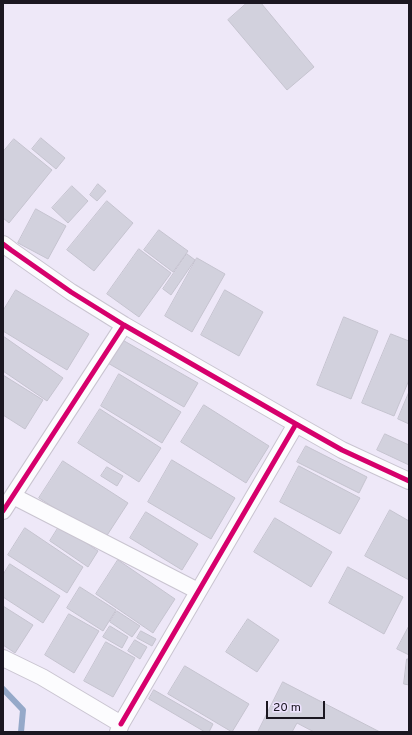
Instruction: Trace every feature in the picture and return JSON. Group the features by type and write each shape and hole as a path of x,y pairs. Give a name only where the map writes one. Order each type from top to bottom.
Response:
{"street":[{"path":"3,244 71,292 124,325 342,450 409,481"},
{"path":"3,511 124,325"},
{"path":"3,658 42,677 120,728 296,424"},
{"path":"13,496 198,591"}],"building":[{"path":"247,3 261,3 314,67 287,90 228,20"},
{"path":"41,138 65,158 56,169 32,149"},
{"path":"14,139 52,170 9,223 3,218 3,152"},
{"path":"98,184 106,191 97,201 90,195"},
{"path":"72,186 88,201 68,223 52,208"},
{"path":"107,201 133,223 94,271 67,250"},
{"path":"36,209 66,226 48,259 18,243"},
{"path":"159,230 188,251 173,272 144,250"},
{"path":"139,249 171,273 139,317 107,294"},
{"path":"187,254 195,260 171,295 163,289"},
{"path":"197,258 225,274 192,332 165,316"},
{"path":"16,290 89,334 67,370 3,331 3,311"},
{"path":"225,290 263,312 239,356 201,335"},
{"path":"344,317 378,331 351,399 317,385"},
{"path":"391,334 409,341 409,380 394,416 362,403"},
{"path":"3,336 63,378 47,401 3,371"},
{"path":"119,338 198,383 184,407 106,362"},
{"path":"119,374 181,412 162,443 101,406"},
{"path":"3,375 43,400 25,429 3,415"},
{"path":"409,392 409,424 398,419"},
{"path":"204,405 269,446 246,483 181,442"},
{"path":"100,409 161,448 139,482 78,443"},
{"path":"385,434 409,445 409,465 377,450"},
{"path":"306,446 367,477 359,493 297,462"},
{"path":"172,460 235,498 211,539 148,502"},
{"path":"63,461 128,503 104,540 39,498"},
{"path":"299,466 360,498 340,534 280,502"},
{"path":"107,467 123,476 117,486 101,476"},
{"path":"390,510 409,521 409,580 365,556"},
{"path":"146,512 198,544 182,570 130,538"},
{"path":"275,518 332,552 311,587 254,552"},
{"path":"60,525 98,551 88,567 50,541"},
{"path":"25,528 83,567 67,593 8,555"},
{"path":"118,560 175,599 153,633 96,594"},
{"path":"10,564 60,596 43,623 3,597 3,575"},
{"path":"348,567 403,597 384,634 329,603"},
{"path":"80,587 116,610 103,631 67,608"},
{"path":"3,606 33,625 15,653 3,645"},
{"path":"117,611 140,626 132,637 110,622"},
{"path":"69,614 99,631 74,673 45,655"},
{"path":"248,619 279,640 257,672 226,652"},
{"path":"110,626 128,637 122,648 103,637"},
{"path":"409,626 409,655 397,649"},
{"path":"141,631 156,639 152,646 137,638"},
{"path":"135,640 147,647 140,659 128,651"},
{"path":"106,642 135,658 113,697 84,681"},
{"path":"407,659 409,659 409,685 404,684"},
{"path":"185,666 249,704 232,732 168,694"},
{"path":"283,682 380,732 314,732 297,723 292,732 258,732"},
{"path":"154,690 213,724 209,732 205,732 149,699"}],"waterway":[{"path":"3,689 23,710 21,732"}],"cycle path":[{"path":"3,244 71,292 124,325 342,450 409,481"},
{"path":"3,511 124,325"},
{"path":"121,724 296,424"}]}
